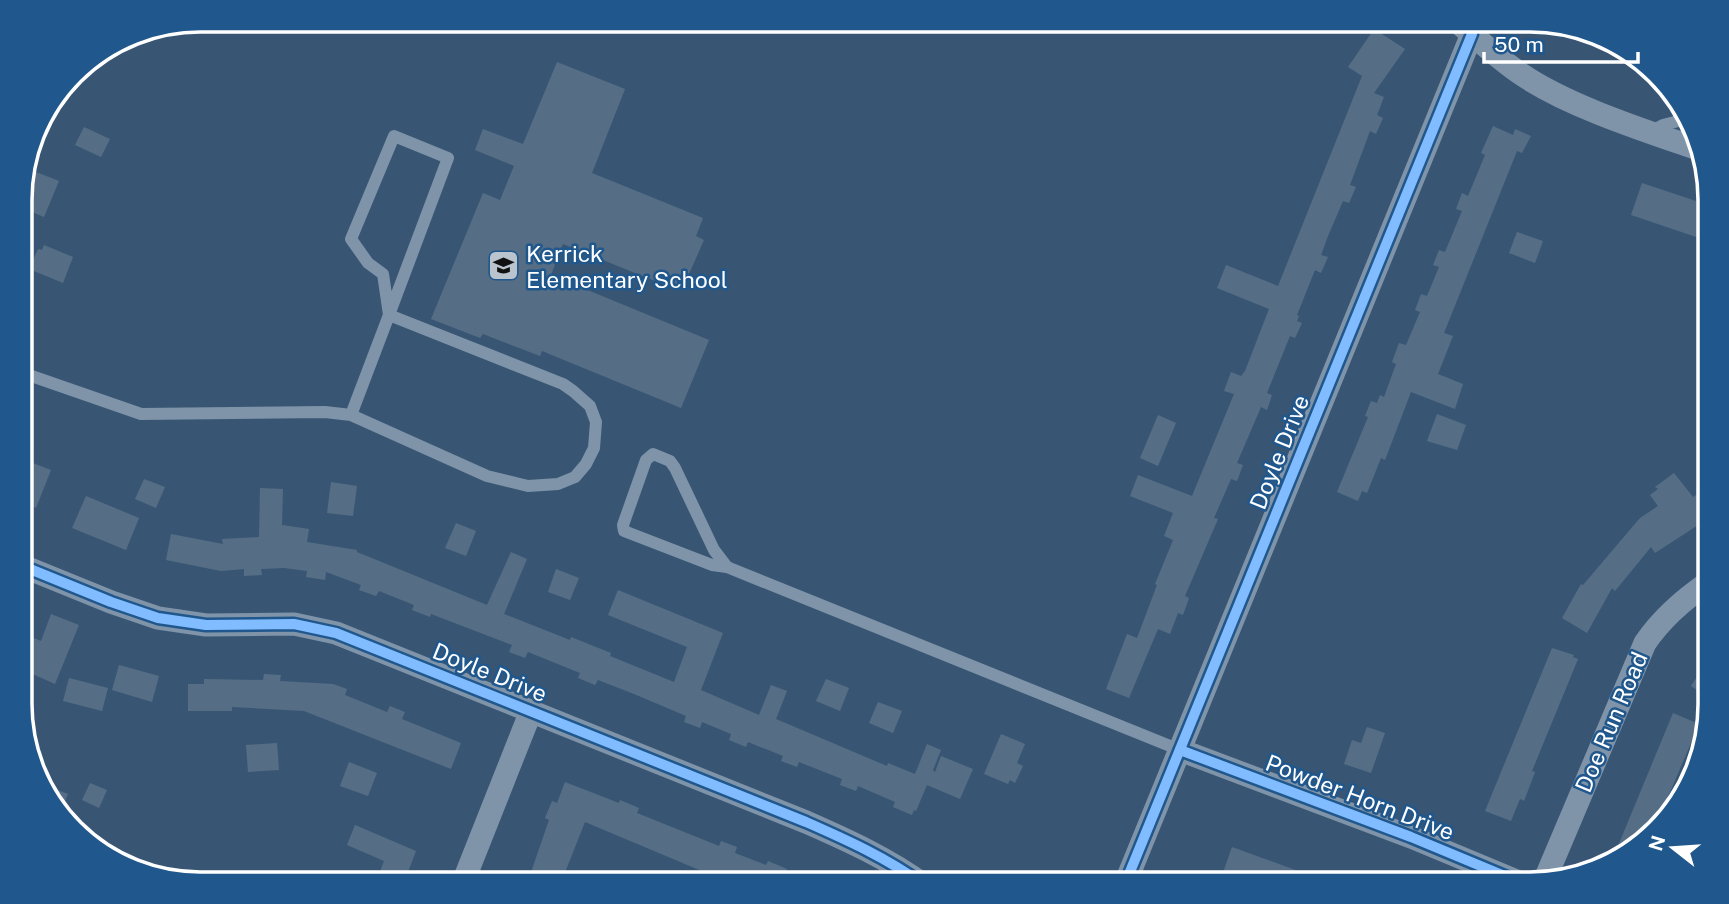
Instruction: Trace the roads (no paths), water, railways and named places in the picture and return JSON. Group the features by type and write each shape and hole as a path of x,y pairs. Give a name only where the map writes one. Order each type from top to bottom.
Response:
{"street":[{"path":"1470,32 1521,74 1565,97 1689,146"},
{"name":"Doyle Drive","path":"1130,872 1472,34"},
{"name":"Doyle Drive","path":"32,570 158,618 206,625 294,624 336,633 848,840 906,872"},
{"name":"Doe Run Road","path":"1549,871 1645,643 1655,628 1679,604 1698,590"},
{"path":"467,872 531,712"},
{"name":"Powder Horn Drive","path":"1180,750 1411,837 1495,872"}],"lane":[{"path":"1649,132 1678,121"},
{"path":"351,415 390,315 448,158 394,136 351,239 368,262 383,274 390,315"},
{"path":"32,376 141,414 325,412 351,415 487,476 528,486 558,484 575,477 586,464 594,447 596,422 590,407 563,384 390,315"},
{"path":"727,568 714,550 676,468 662,457 649,455 623,525 624,531 712,565 727,568 1180,750"}],"place":[{"name":"Kerrick Elementary School","path":"503,266"}]}
